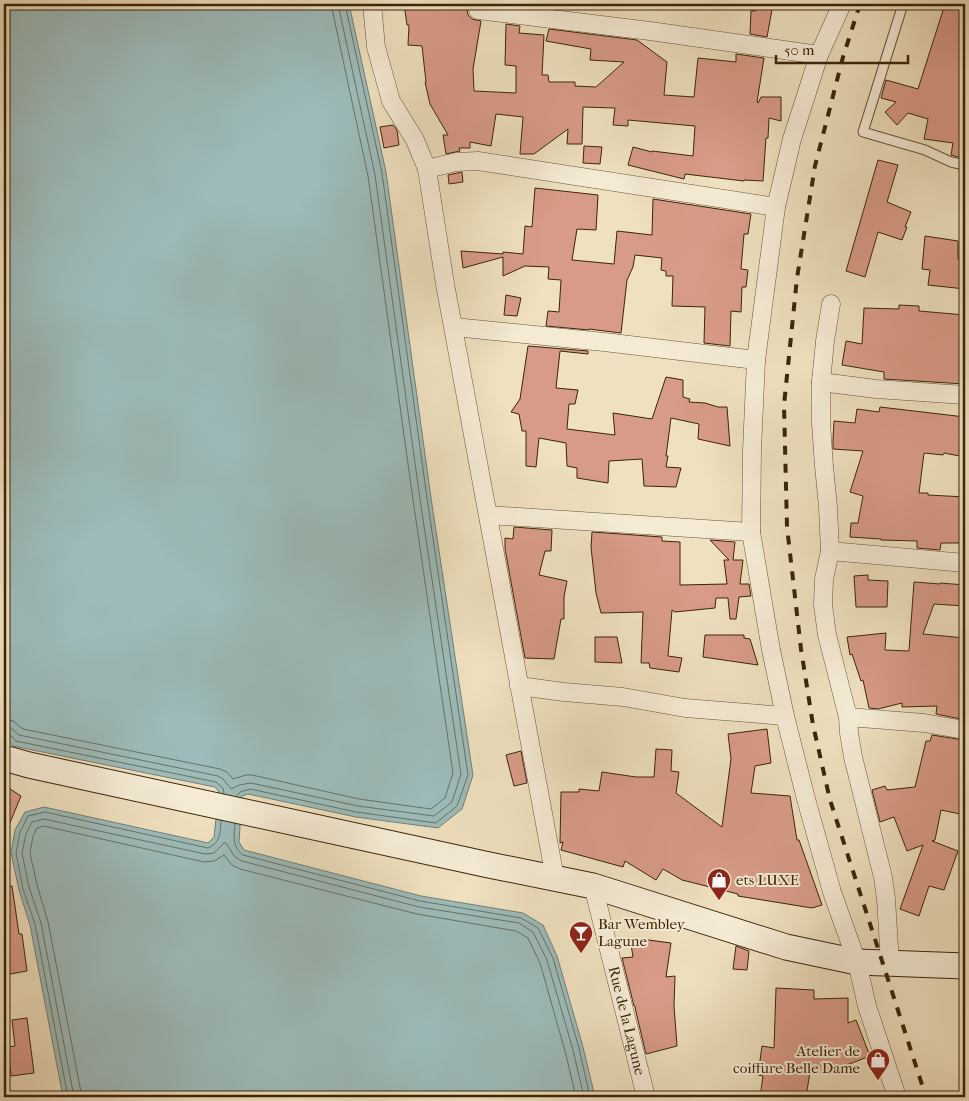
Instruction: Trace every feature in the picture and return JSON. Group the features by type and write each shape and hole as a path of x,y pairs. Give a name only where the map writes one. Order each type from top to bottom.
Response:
{"main road":[{"path":"4,758 489,865 593,886 786,947 857,962 965,966"}],"street":[{"path":"372,4 376,47 392,100 415,140 427,169 445,284 529,733 554,878"},
{"path":"842,4 818,55 792,139 776,207 756,360 751,532 771,650 806,799 832,892 857,962 867,1006 897,1097"},
{"path":"478,10 650,31 818,55"},
{"path":"427,169 456,162 478,162 776,207"},
{"path":"831,304 821,382 821,423 830,551 824,579 823,606 827,635 848,717 853,757 883,877 890,963"},
{"path":"454,327 756,360"},
{"path":"821,382 876,389 965,395"},
{"path":"488,514 751,532"},
{"path":"830,551 965,564"},
{"path":"519,686 623,697 686,708 785,716"},
{"path":"848,717 924,723 960,729"},
{"name":"Rue de la Lagune","path":"593,886 646,1097"}],"lane":[{"path":"903,4 863,132 925,150 951,162 965,165"}],"water":[{"path":"4,4 349,4 386,172 431,498 473,775 462,809 438,828 356,817 248,794 242,796 239,842 244,850 421,896 523,913 543,925 557,956 595,1097 63,1097 30,925 19,890 11,853 15,830 25,812 44,807 208,843 214,837 219,792 215,787 13,746 4,735"}],"building":[{"path":"404,4 468,4 468,15 472,19 481,21 473,69 474,91 516,93 516,66 505,65 506,24 520,26 519,33 544,35 542,75 548,75 549,82 575,82 575,86 596,87 624,62 590,60 591,49 546,41 549,29 637,40 667,62 664,95 694,97 698,58 736,62 736,54 764,58 757,102 761,97 781,97 781,121 769,118 763,181 744,181 685,174 684,179 628,165 633,147 652,152 693,156 695,126 628,120 628,126 613,125 615,108 583,107 582,144 567,144 568,129 534,154 520,154 523,117 496,114 491,146 470,142 470,148 459,148 460,151 446,154 443,135 448,135 430,104 425,82 422,46 408,45 409,25 407,25"},
{"path":"757,4 773,4 767,37 750,34 751,11 755,11"},
{"path":"945,4 965,4 965,159 951,155 953,143 924,139 928,119 908,113 897,125 885,112 896,102 881,98 886,80 918,89"},
{"path":"393,125 397,130 399,145 384,148 380,127"},
{"path":"584,146 602,147 600,164 583,163"},
{"path":"878,160 898,165 887,202 911,212 902,240 878,232 865,277 846,271"},
{"path":"462,172 463,182 449,184 448,175"},
{"path":"535,188 598,195 596,230 577,229 572,260 614,264 617,231 652,235 653,199 751,214 748,234 744,234 741,269 748,270 746,287 742,287 741,312 731,311 730,346 704,343 705,307 672,306 673,276 666,276 666,271 661,270 662,258 635,255 633,267 627,280 621,333 546,326 548,311 559,312 561,280 548,279 549,267 525,266 503,276 503,257 463,268 461,251 523,254 525,226 532,227"},
{"path":"925,236 958,241 958,259 965,260 965,289 928,285 930,270 922,269"},
{"path":"506,295 521,298 517,316 504,315"},
{"path":"899,305 919,306 919,311 965,315 965,384 884,379 884,372 842,365 846,341 862,344 864,308 899,309"},
{"path":"528,346 588,351 588,354 560,351 556,388 578,390 575,404 569,404 567,429 615,435 613,413 652,419 666,377 683,380 683,397 690,399 689,402 727,407 730,446 698,439 699,424 671,418 666,467 681,468 676,487 644,486 642,459 609,461 608,483 577,478 577,468 567,466 566,443 539,438 536,467 526,466 526,431 522,431 519,414 511,412 520,399"},
{"path":"880,407 965,417 965,457 944,453 943,455 924,453 919,493 965,497 965,543 941,543 940,550 917,548 917,541 850,537 851,523 858,523 863,496 850,492 863,451 833,449 834,421 855,423 857,409 879,412"},
{"path":"514,527 552,530 551,551 545,551 539,575 567,581 564,597 564,619 561,619 554,659 525,658 505,549 505,538 513,539"},
{"path":"592,532 662,537 662,541 680,542 680,585 727,584 724,560 729,560 710,540 735,542 733,560 743,560 740,584 749,584 751,596 739,597 736,619 730,619 728,598 716,598 715,608 675,612 672,610 668,656 682,658 679,672 650,668 649,663 641,663 643,612 601,613 596,593 591,547"},
{"path":"868,575 868,580 888,581 887,607 856,607 854,576"},
{"path":"914,582 965,585 965,606 934,604 923,634 965,638 965,721 936,714 937,706 902,707 902,703 878,709 869,708 863,680 861,681 852,654 850,655 847,637 886,633 885,650 909,651"},
{"path":"705,635 744,635 744,638 750,639 758,665 703,657"},
{"path":"595,637 617,637 622,663 595,662"},
{"path":"767,729 771,763 755,766 751,793 790,796 797,840 799,840 822,905 812,908 738,896 738,894 682,880 663,869 656,880 625,861 623,867 561,850 563,842 560,843 561,792 579,792 579,789 599,791 602,772 636,777 654,777 656,749 672,750 671,771 679,772 676,793 722,827 731,759 728,734"},
{"path":"932,735 957,739 965,737 965,815 941,810 935,840 932,841 958,851 944,890 929,886 919,916 900,909 923,845 907,851 894,817 880,822 872,790 885,786 887,790 915,787 926,741 930,741"},
{"path":"521,751 527,783 514,786 506,755"},
{"path":"4,785 21,796 4,837"},
{"path":"12,886 19,934 22,934 27,971 5,975 4,887"},
{"path":"641,939 671,943 666,977 675,976 674,1006 677,1046 646,1054 622,958 633,957 631,944 641,943"},
{"path":"736,946 749,951 747,970 733,969"},
{"path":"776,988 814,990 814,999 848,998 848,1023 856,1020 870,1056 839,1068 839,1073 810,1072 806,1097 760,1097 763,1076 758,1075 762,1046 774,1048"},
{"path":"27,1018 34,1073 11,1076 8,1047 15,1046 12,1020"}],"railway":[{"path":"860,4 843,57 815,166 797,278 784,405 787,527 801,649 813,725 830,800 926,1097"}],"place":[{"name":"ets LUXE","path":"719,901"},
{"name":"Bar Wembley Lagune","path":"581,954"},
{"name":"Atelier de coiffure Belle Dame","path":"878,1081"}]}
